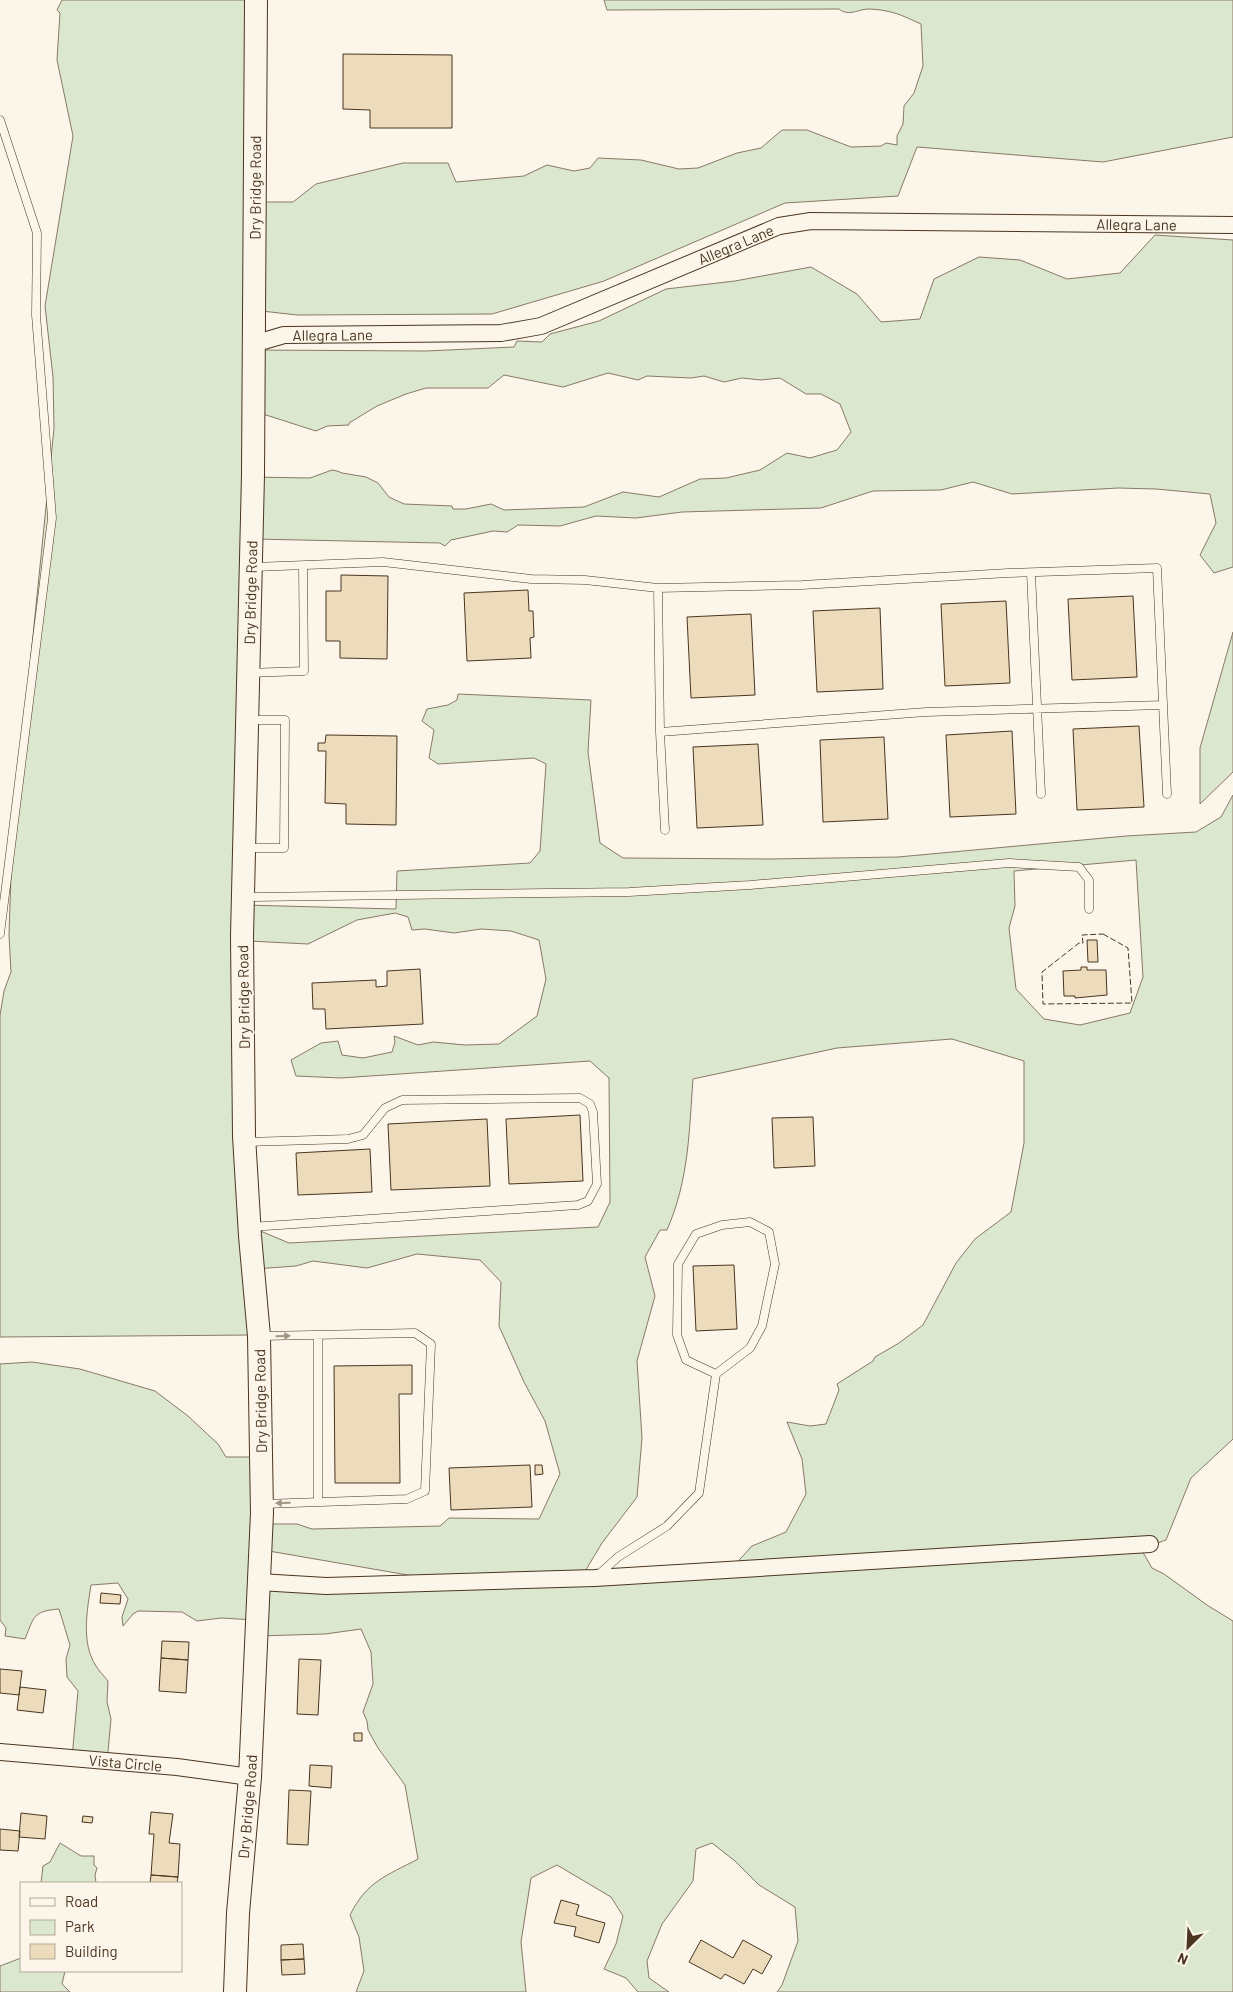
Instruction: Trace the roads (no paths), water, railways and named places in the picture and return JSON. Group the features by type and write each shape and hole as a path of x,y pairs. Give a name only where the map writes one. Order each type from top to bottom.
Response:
{"street":[{"name":"Dry Bridge Road","path":"235,1992 238,1913 250,1777 262,1504 259,1336 249,1228 245,1142 243,897 250,567 256,0"},
{"name":"Allegra Lane","path":"253,344 284,335 501,333 541,326 779,226 811,221 1233,225"},
{"path":"259,1582 326,1586 595,1578 1150,1544"},
{"name":"Vista Circle","path":"0,1752 177,1767 250,1777"}],"lane":[{"path":"0,120 38,233 36,315 52,518 0,934"},
{"path":"250,567 382,562 531,578 585,580 658,588 802,585 1157,568 1167,794"},
{"path":"248,674 304,671 303,566"},
{"path":"1031,573 1041,794"},
{"path":"658,588 660,732 665,830"},
{"path":"660,732 926,712 1163,704"},
{"path":"244,848 284,848 285,720 246,720"},
{"path":"243,897 629,892 750,885 1009,863 1079,868 1090,880 1089,909"},
{"path":"245,1142 348,1139 364,1135 385,1108 402,1100 580,1098 590,1104 594,1112 597,1184 588,1202 249,1228"},
{"path":"595,1578 618,1557 667,1526 699,1492 716,1374 750,1348 762,1326 774,1264 770,1232 750,1222 722,1225 696,1234 678,1264 677,1335 686,1360 716,1374"},
{"path":"259,1336 415,1333 431,1344 425,1491 407,1499 262,1504"},
{"path":"318,1335 318,1502"}]}
